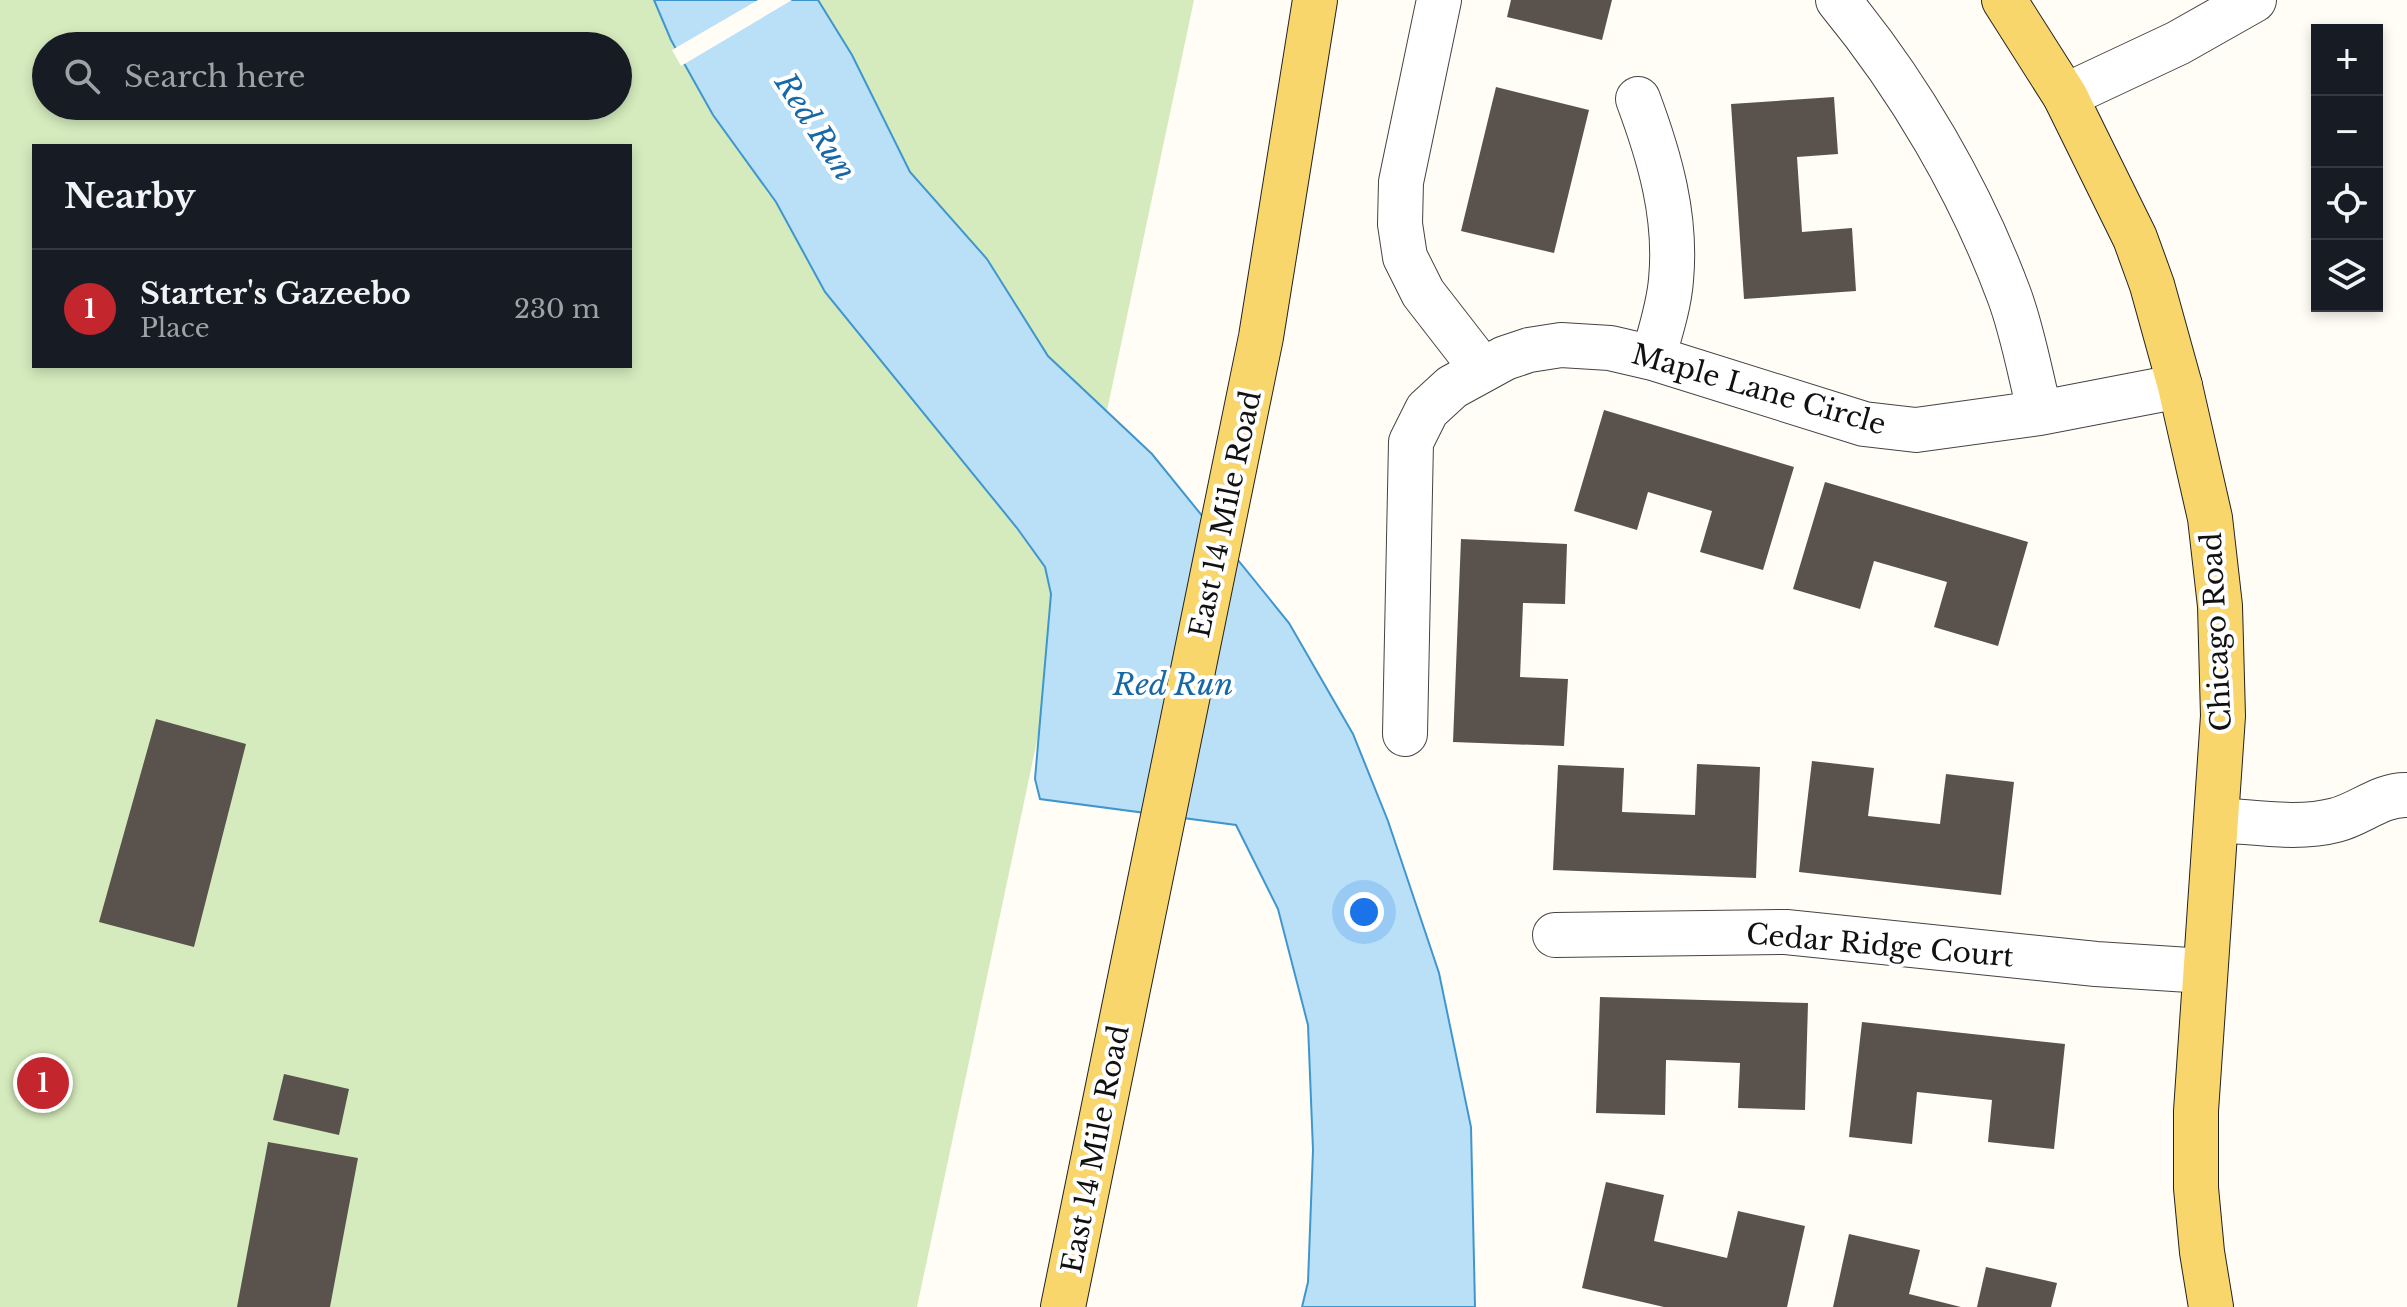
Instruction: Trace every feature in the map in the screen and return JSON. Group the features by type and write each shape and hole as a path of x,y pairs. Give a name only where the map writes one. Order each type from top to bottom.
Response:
{"main road":[{"name":"East 14 Mile Road","path":"1063,1307 1232,483 1277,246 1315,0"},
{"name":"Chicago Road","path":"2004,0 2065,96 2135,238 2152,285 2180,386 2210,518 2220,606 2223,716 2196,1111 2196,1188 2211,1307"}],"street":[{"path":"1439,0 1401,182 1400,224 1405,257 1423,293 1482,369"},
{"path":"1838,0 1873,43 1977,216 2010,298 2040,413"},
{"path":"2065,96 2178,43 2254,0"},
{"path":"1638,99 1658,152 1672,231 1671,281 1653,358"},
{"name":"Maple Lane Circle","path":"1405,734 1411,442 1427,410 1452,387 1505,358 1561,345 1610,348 1653,358 1864,424 1916,430 2040,413 2180,386"},
{"path":"2217,820 2314,824 2339,820 2379,801 2407,795"},
{"name":"Cedar Ridge Court","path":"1555,935 1786,932 2096,964 2205,971"}],"green space":[{"path":"0,0 1194,0 917,1307 0,1307"}],"water":[{"name":"Red Run","path":"654,0 818,0 852,55 910,172 987,259 1048,356 1152,454 1289,623 1353,734 1388,821 1439,973 1471,1127 1475,1307 1302,1307 1308,1282 1313,1150 1308,1025 1278,909 1236,825 1040,799 1035,779 1051,594 1045,567 1017,528 825,292 776,202 713,115 671,40"}],"pier":[{"path":"758,0 792,0 681,66 672,50"}],"building":[{"path":"1511,0 1612,0 1602,40 1507,17"},
{"path":"1496,87 1589,110 1554,253 1461,231"},
{"path":"1834,97 1838,154 1797,157 1802,232 1852,228 1856,291 1744,299 1731,104"},
{"path":"1604,410 1794,467 1763,570 1700,552 1712,511 1648,492 1637,530 1574,511"},
{"path":"1825,482 2028,542 1998,646 1934,627 1947,582 1874,561 1860,609 1793,589"},
{"path":"1461,539 1567,544 1565,604 1523,603 1520,677 1568,679 1564,746 1453,742"},
{"path":"156,719 246,744 194,947 99,922"},
{"path":"1812,761 1874,768 1868,816 1940,824 1946,774 2014,782 2001,895 1799,872"},
{"path":"1697,764 1760,767 1756,878 1553,870 1558,765 1624,768 1622,812 1695,815"},
{"path":"1600,997 1808,1003 1805,1110 1738,1108 1740,1063 1666,1060 1665,1115 1596,1113"},
{"path":"1862,1022 2065,1044 2054,1149 1988,1142 1992,1100 1917,1092 1912,1144 1849,1137"},
{"path":"33,1072 55,1073 68,1095 52,1112 30,1110 18,1094"},
{"path":"284,1074 349,1089 339,1135 273,1120"},
{"path":"268,1142 358,1158 330,1307 237,1307"},
{"path":"1606,1182 1664,1195 1654,1241 1727,1258 1738,1211 1805,1226 1787,1307 1664,1307 1582,1288"},
{"path":"1849,1234 1920,1250 1909,1294 1961,1307 1833,1307"},
{"path":"1986,1267 2057,1283 2051,1307 1977,1307"}],"place":[{"name":"Starter's Gazeebo","path":"43,1083"}]}
